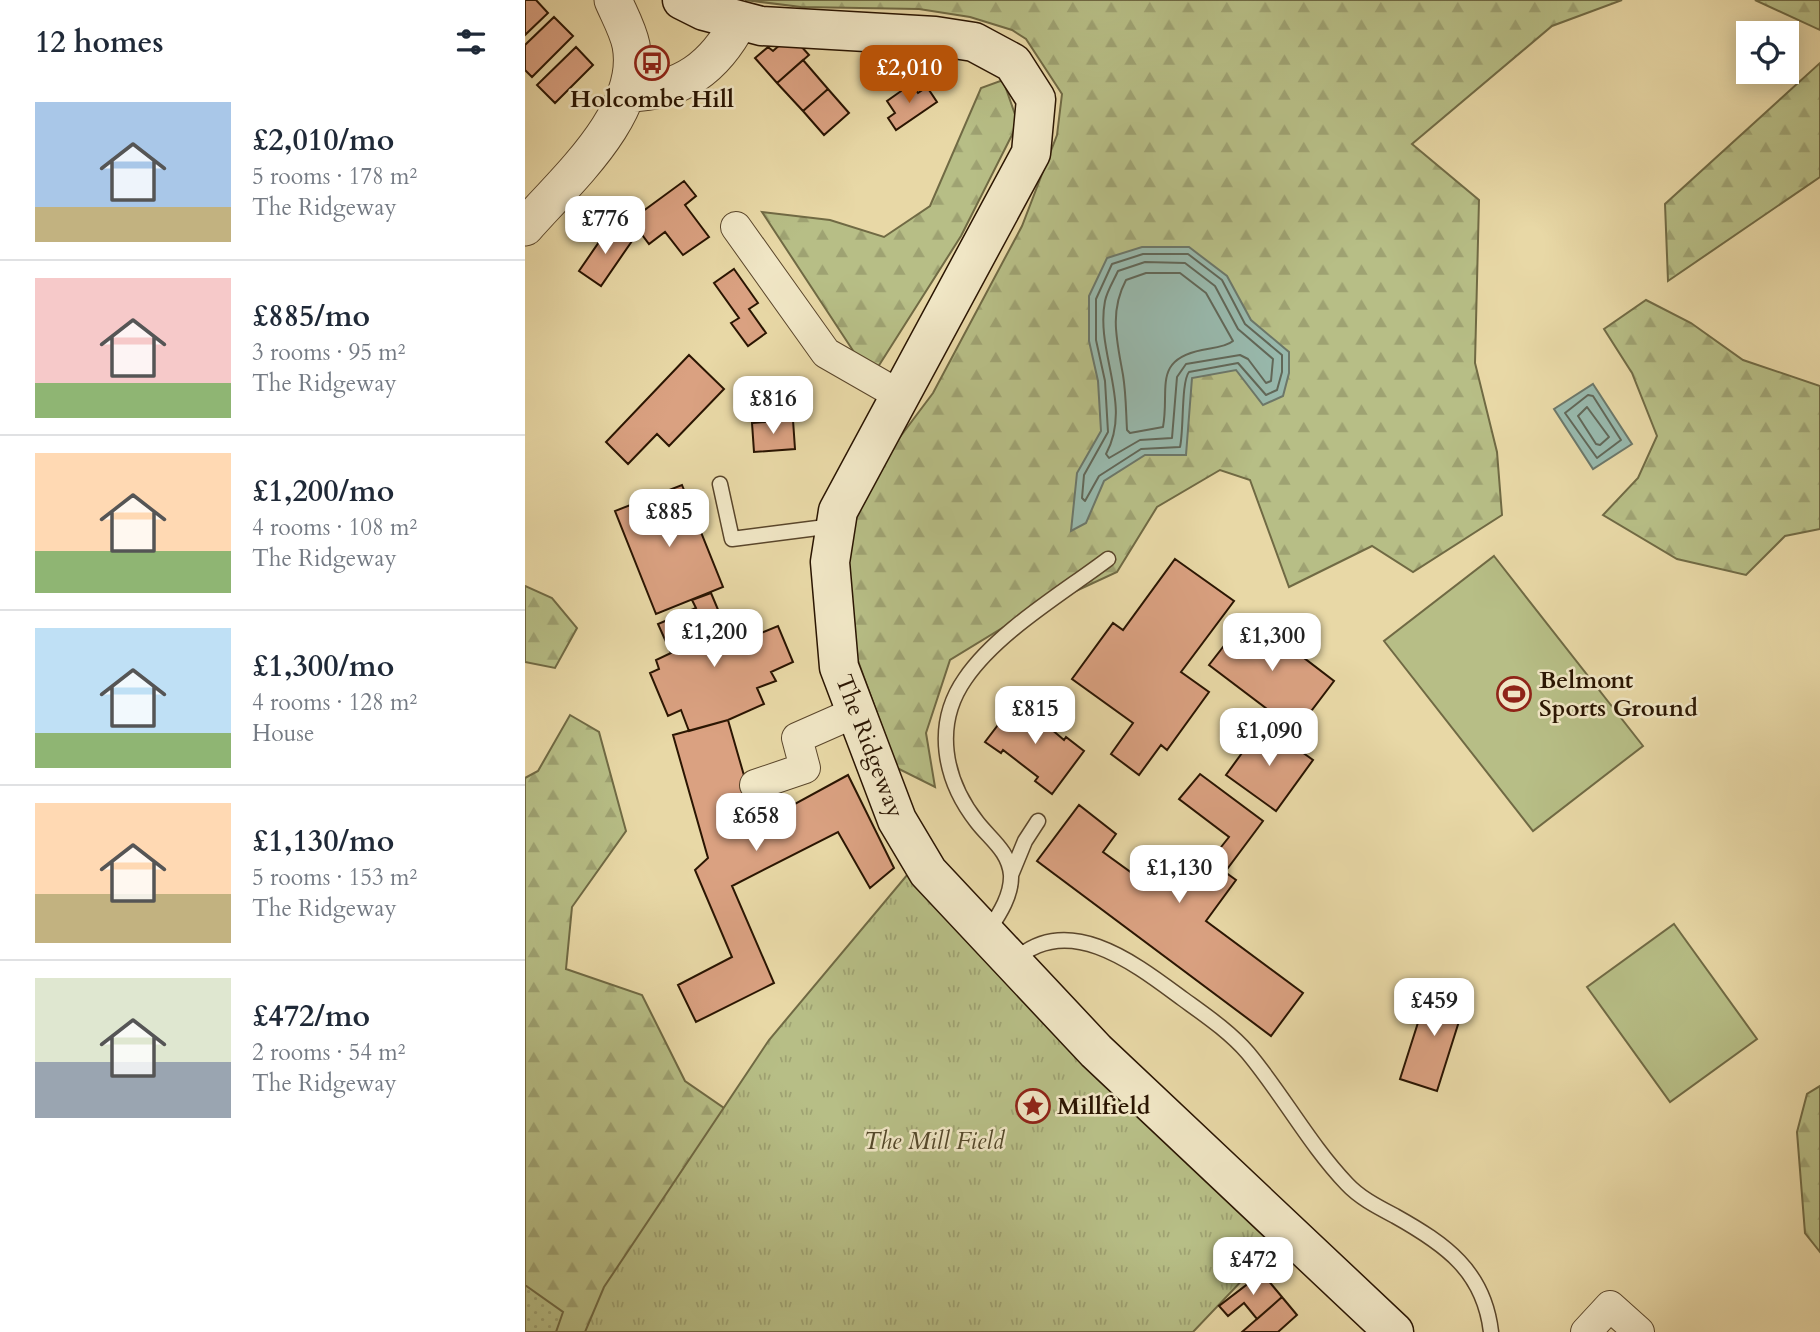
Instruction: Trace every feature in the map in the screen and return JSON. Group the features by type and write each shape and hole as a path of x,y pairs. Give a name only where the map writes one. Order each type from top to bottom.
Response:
{"main road":[{"name":"The Ridgeway","path":"682,0 704,11 739,20 810,31 935,36 974,42 1013,63 1036,99 1031,153 838,511 830,562 839,667 898,820 929,872 1096,1051 1394,1332"}],"street":[{"path":"525,227 611,126 628,93 631,47 613,0"},
{"path":"628,93 657,92 702,69 724,48 739,20"},
{"path":"736,227 826,353 901,396"},
{"path":"755,785 805,768 797,738 856,712"},
{"path":"1585,1332 1611,1306 1639,1332"}],"lane":[{"path":"720,484 732,539 834,526"},
{"path":"1011,875 1004,853 977,823 954,784 945,752 949,715 966,677 993,649 1108,559"},
{"path":"986,934 1005,903 1011,875 1025,841 1038,821"},
{"path":"1013,961 1026,949 1049,943 1085,943 1107,949 1132,961 1216,1023 1247,1052 1317,1148 1356,1193 1436,1241 1463,1263 1484,1298 1491,1332"}],"green space":[{"path":"745,0 1622,0 1552,26 1412,144 1479,200 1475,363 1497,452 1502,515 1413,572 1372,546 1289,587 1250,480 1220,470 1157,507 1117,572 1022,616 950,660 926,733 935,787 897,768 857,658 845,555 849,505 933,393 1022,226 1057,135 1062,94 1026,39 1012,30 970,17 919,9 801,7"},
{"path":"1755,0 1820,0 1820,30"},
{"path":"1820,63 1820,177 1668,281 1665,204"},
{"path":"1003,80 1018,123 961,236 871,378 762,212 830,220 884,237 930,206 981,88"},
{"path":"1646,300 1691,323 1743,360 1820,386 1820,529 1785,536 1746,575 1677,559 1603,515 1638,478 1657,436 1632,373 1604,329"},
{"name":"Belmont Sports Ground","path":"1494,556 1643,746 1533,831 1384,641"},
{"path":"525,586 552,598 577,628 555,668 525,662"},
{"path":"570,715 599,732 626,831 572,907 566,969 642,995 685,1081 737,1117 664,1332 556,1332 563,1312 525,1285 525,778 538,771"},
{"name":"The Mill Field","path":"923,856 1288,1232 1193,1332 585,1332 604,1287 769,1040"},
{"path":"1674,924 1757,1039 1670,1102 1587,987"},
{"path":"1820,1086 1820,1252 1805,1233 1797,1132 1807,1094"},
{"path":"525,1182 585,1332 525,1332"}],"water":[{"path":"1142,247 1189,247 1227,276 1251,320 1289,352 1289,373 1283,396 1263,405 1236,370 1192,378 1186,455 1145,455 1104,481 1086,523 1071,531 1077,473 1101,431 1098,381 1089,341 1089,296 1107,258"},
{"path":"1593,384 1632,444 1593,469 1554,409"}],"building":[{"path":"525,0 536,0 548,13 525,35"},
{"path":"554,17 573,36 532,77 525,70 525,45"},
{"path":"791,35 809,55 777,83 755,58 768,47 773,51"},
{"path":"576,47 593,65 555,103 537,85"},
{"path":"803,60 828,89 803,111 777,83"},
{"path":"911,84 918,93 927,87 937,102 896,130 888,118 895,113 887,101"},
{"path":"828,89 849,113 824,135 803,111"},
{"path":"684,181 696,196 685,205 709,237 683,255 665,232 649,244 631,220"},
{"path":"610,226 632,241 601,286 579,271"},
{"path":"734,269 758,303 749,309 766,333 748,346 731,323 739,318 714,283"},
{"path":"689,355 724,389 669,446 657,434 628,464 606,442"},
{"path":"800,393 802,420 776,421 775,394"},
{"path":"793,420 795,449 754,452 752,423"},
{"path":"682,485 723,587 656,614 615,511"},
{"path":"1175,559 1234,601 1181,672 1209,692 1167,750 1161,745 1139,775 1111,754 1133,723 1072,679 1113,623 1123,630"},
{"path":"711,593 719,612 699,620 713,653 778,626 793,662 771,672 776,681 757,688 764,704 728,720 689,731 681,710 668,716 650,673 659,669 656,660 671,653 658,624 696,608 692,600"},
{"path":"1248,615 1334,681 1296,731 1209,665"},
{"path":"1017,700 1064,740 1066,737 1084,751 1052,794 1035,781 1038,777 1003,750 1001,753 985,742"},
{"path":"728,720 758,824 848,775 894,868 870,888 838,832 732,886 774,983 696,1022 678,985 732,957 695,870 708,858 673,735"},
{"path":"1263,724 1313,760 1276,811 1226,775"},
{"path":"1200,774 1263,821 1225,872 1236,880 1206,921 1303,993 1271,1036 1037,861 1079,805 1116,834 1103,852 1143,881 1150,872 1182,896 1229,837 1179,799"},
{"path":"1430,985 1467,996 1437,1091 1400,1079"},
{"path":"1262,1273 1282,1297 1257,1319 1244,1303 1228,1316 1219,1306"},
{"path":"1282,1297 1297,1315 1278,1332 1242,1332"}],"place":[{"name":"Holcombe Hill","path":"652,63"},
{"name":"Belmont Sports Ground","path":"1514,694"},
{"name":"Millfield","path":"1033,1106"}]}
